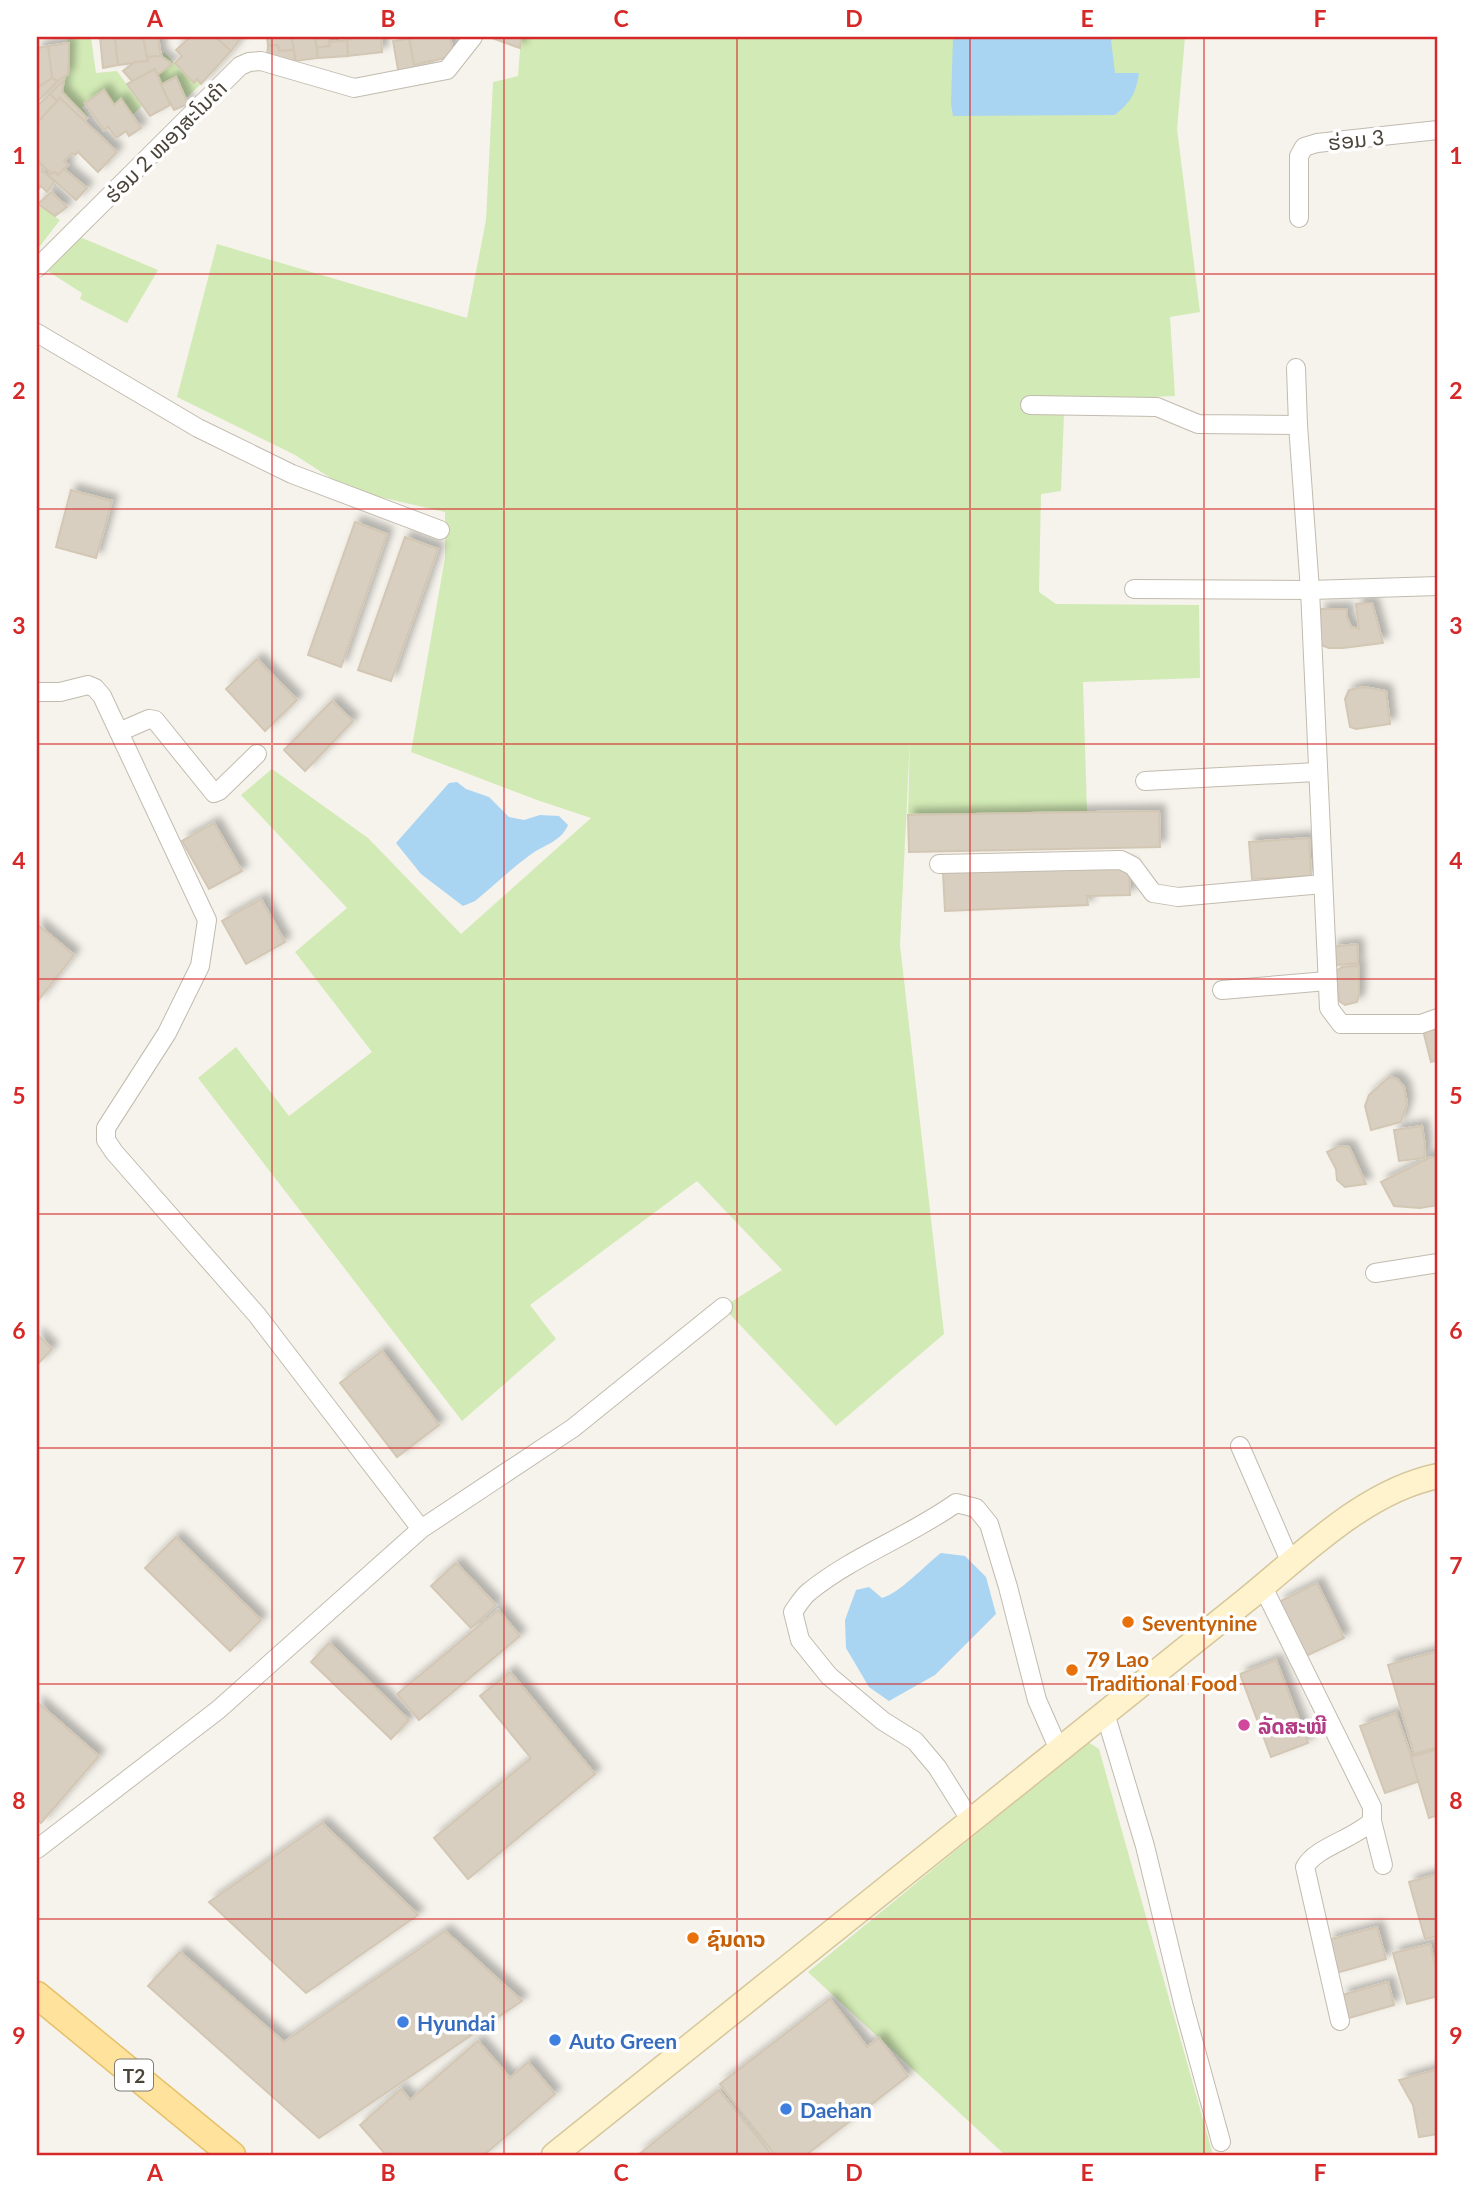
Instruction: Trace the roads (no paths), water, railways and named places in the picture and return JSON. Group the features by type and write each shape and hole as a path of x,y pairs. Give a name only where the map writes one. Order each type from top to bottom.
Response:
{"main road":[{"name":"T2","path":"37,1995 232,2155"}],"street":[{"path":"455,85 452,64 473,37"},
{"name":"ຮ່ອມ 2 ໜອງສະໂນຄໍາ","path":"37,268 240,66 261,61 354,88 447,70 452,64"},
{"name":"ຮ່ອມ 3","path":"1298,218 1299,156 1304,146 1438,130"},
{"path":"37,333 198,428 292,474 440,530"},
{"path":"1296,368 1310,590 1329,1008 1341,1024 1421,1024 1438,1018"},
{"path":"1030,405 1157,407 1198,424 1298,425"},
{"path":"1133,589 1310,590 1438,586"},
{"path":"37,692 60,692 88,685 102,695 207,920 200,965 167,1033 106,1128 106,1140 257,1315 421,1529"},
{"path":"119,732 149,719 155,720 214,793 219,792 257,754"},
{"path":"1145,781 1317,772"},
{"path":"939,864 1121,860 1133,866 1153,893 1178,897 1323,884"},
{"path":"1222,989 1327,981"},
{"path":"1375,1273 1438,1263"},
{"path":"37,1849 218,1710 421,1529 573,1428 723,1307"},
{"path":"1240,1446 1290,1561"},
{"path":"554,2155 1263,1587 1290,1561 1347,1519 1385,1496 1438,1476"},
{"path":"971,1821 937,1767 915,1741 883,1721 829,1676 800,1640 793,1612 808,1592 849,1565 929,1522 956,1503 976,1508 989,1524 1037,1700 1059,1750"},
{"path":"1263,1587 1372,1807 1372,1821 1383,1865"},
{"path":"1105,1713 1146,1846 1184,2007 1221,2142"},
{"path":"1340,2021 1304,1867 1315,1856 1361,1832 1372,1821"}],"water":[{"path":"953,37 1114,37 1111,40 1115,73 1139,73 1132,97 1115,115 953,116"},
{"path":"457,782 466,789 489,797 509,817 524,820 540,815 559,816 568,825 556,839 530,855 475,901 463,906 421,874 396,843 449,783"},
{"path":"941,1553 965,1556 986,1577 996,1614 935,1675 889,1701 869,1687 846,1648 845,1620 856,1590 869,1587 882,1598 889,1595"}],"place":[{"name":"Seventynine","path":"1128,1622"},
{"name":"79 Lao Traditional Food","path":"1072,1670"},
{"name":"ລັດສະໝີ","path":"1244,1725"},
{"name":"ຊົນດາວ","path":"693,1938"},
{"name":"Hyundai","path":"403,2022"},
{"name":"Auto Green","path":"555,2040"},
{"name":"Daehan","path":"786,2109"}]}
